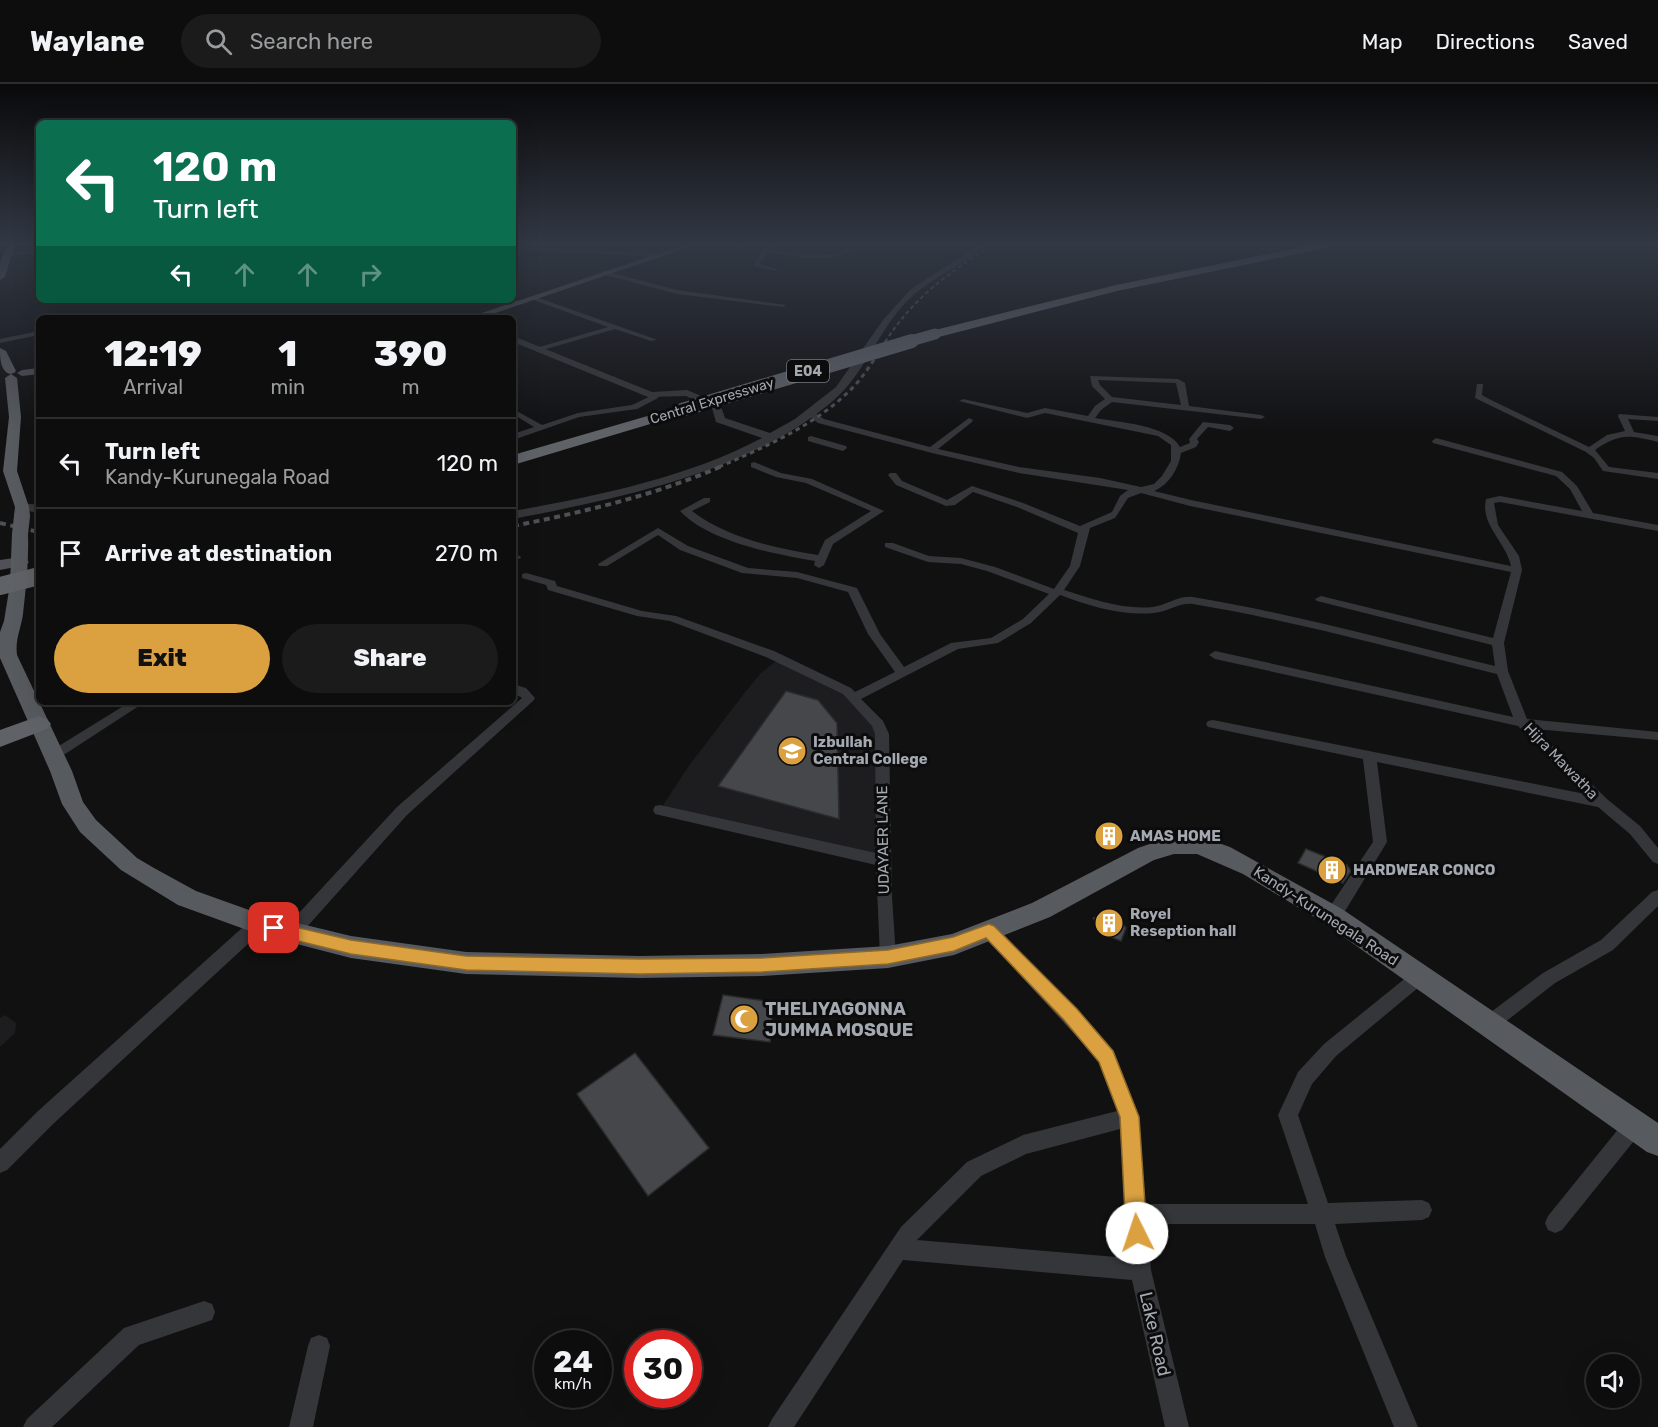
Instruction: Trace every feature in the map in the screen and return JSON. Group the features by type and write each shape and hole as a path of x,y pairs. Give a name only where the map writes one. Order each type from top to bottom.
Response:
{"highway":[{"name":"Central Expressway","path":"516,459 898,338 1018,307"},
{"name":"Central Expressway","path":"516,451 678,408 947,331 1043,307"},
{"name":"Kandy-Kurunegala Road","path":"0,351 9,374 15,417 10,471 22,519 20,568 14,618 5,638 4,656 54,755 73,804 88,826 129,864 188,898 258,924 291,933 362,949 466,963 640,967 751,965 888,957 954,944 1041,910 1146,854 1173,845 1198,845 1222,853 1288,888 1333,916 1658,1141"},
{"path":"0,586 20,568"},
{"path":"0,723 36,718"},
{"path":"0,739 36,718"}],"main road":[{"path":"479,315 499,307"},
{"path":"9,374 36,370"}],"street":[{"path":"558,307 653,339"},
{"path":"516,514 581,502 646,485 727,456 770,437 828,400 853,374 898,307"},
{"path":"539,350 614,327"},
{"path":"0,341 36,334"},
{"path":"516,340 656,396"},
{"path":"1185,406 1181,383 1178,381 1093,378 1096,386 1110,399 1185,406 1261,417"},
{"path":"1480,386 1478,396 1589,450 1597,456 1606,469 1658,476"},
{"path":"516,436 579,415 634,407 656,396 673,393 694,394 717,406 720,420 770,437"},
{"path":"1090,419 1098,408 1110,399"},
{"path":"855,697 955,646 994,641 1027,621 1057,592 1075,566 1085,526 1090,522 1115,514 1122,498 1163,482 1177,460 1178,451 1175,443 1165,435 1045,410 1026,416 963,401"},
{"path":"809,413 821,421 1019,470 1084,478 1190,503 1517,570 1514,556 1493,525 1489,501 1500,499 1658,528"},
{"path":"516,415 540,427"},
{"path":"1631,434 1622,416 1658,419"},
{"path":"932,450 969,420"},
{"path":"1178,451 1193,445 1195,442 1193,439 1206,424 1230,428"},
{"path":"811,439 841,449 863,432"},
{"path":"1589,450 1600,445 1609,437 1631,434 1658,439"},
{"path":"1436,441 1559,474 1574,488 1590,516"},
{"path":"754,465 779,475 809,482 879,511 829,542 815,579"},
{"path":"893,475 899,483 946,503 952,503 972,489 1020,505 1083,531"},
{"path":"707,500 685,511 741,540 779,551 821,559"},
{"path":"22,519 36,511"},
{"path":"603,564 658,531 684,548 746,570 815,579 853,590 875,635 902,672"},
{"path":"889,545 928,559 960,561 991,569 1092,603 1133,610 1155,610 1189,600 1275,617 1502,671"},
{"name":"Hijra Mawatha","path":"1517,570 1498,643 1502,671 1522,723 1602,803 1635,830 1658,858"},
{"name":"UDAYAER LANE","path":"526,576 551,583 552,588 587,599 641,614 672,618 729,637 811,672 855,697 879,723 882,734 888,957"},
{"path":"1321,599 1498,643"},
{"path":"1215,655 1522,723 1658,736"},
{"path":"291,933 402,811 529,698 516,689"},
{"path":"54,755 134,705"},
{"path":"1213,724 1602,803"},
{"path":"1333,916 1380,842 1370,757"},
{"path":"660,810 884,861"},
{"path":"1489,1024 1549,978 1607,945 1658,896"},
{"path":"0,1163 45,1118 258,924"},
{"name":"Lake Road","path":"989,930 1107,1057 1129,1117 1140,1270 1177,1427"},
{"path":"1406,1427 1336,1257 1288,1115 1305,1078 1330,1050 1419,976"},
{"path":"780,1427 908,1234 974,1169 1023,1145 1129,1117"},
{"path":"1555,1223 1635,1124"},
{"path":"1135,1214 1322,1214 1422,1209"},
{"path":"898,1250 1140,1270"},
{"path":"35,1427 132,1336 204,1312"},
{"path":"301,1427 319,1346"}],"shaded area":[{"name":"Izbullah Central College","path":"780,658 833,683 878,724 884,861 660,810 688,767 746,691 761,673"},
{"path":"5,1015 16,1023 15,1033 0,1047 0,1018"}],"building":[{"path":"786,691 818,700 837,723 839,819 718,786"},
{"name":"HARDWEAR CONCO","path":"1306,849 1347,865 1351,871 1343,883 1298,863"},
{"name":"Royel Reseption hall","path":"1112,911 1126,928 1121,941 1106,935 1093,918"},
{"name":"THELIYAGONNA JUMMA MOSQUE","path":"723,995 773,1002 770,1042 713,1035"},
{"path":"635,1053 709,1148 648,1196 577,1094"}],"railway":[{"path":"885,342 912,307"},
{"path":"719,467 756,451 810,422 827,410 857,383 886,341"},
{"path":"516,525 619,502 671,486 722,466"},
{"path":"0,523 36,531"}],"place":[{"name":"Izbullah Central College","path":"792,751"},
{"name":"AMAS HOME","path":"1109,836"},
{"name":"HARDWEAR CONCO","path":"1332,870"},
{"name":"Royel Reseption hall","path":"1109,923"},
{"name":"THELIYAGONNA JUMMA MOSQUE","path":"744,1019"}],"route":[{"path":"274,928 351,947 466,963 640,967 762,965 888,957 954,944 989,930 1107,1057 1129,1117 1137,1233"}]}
